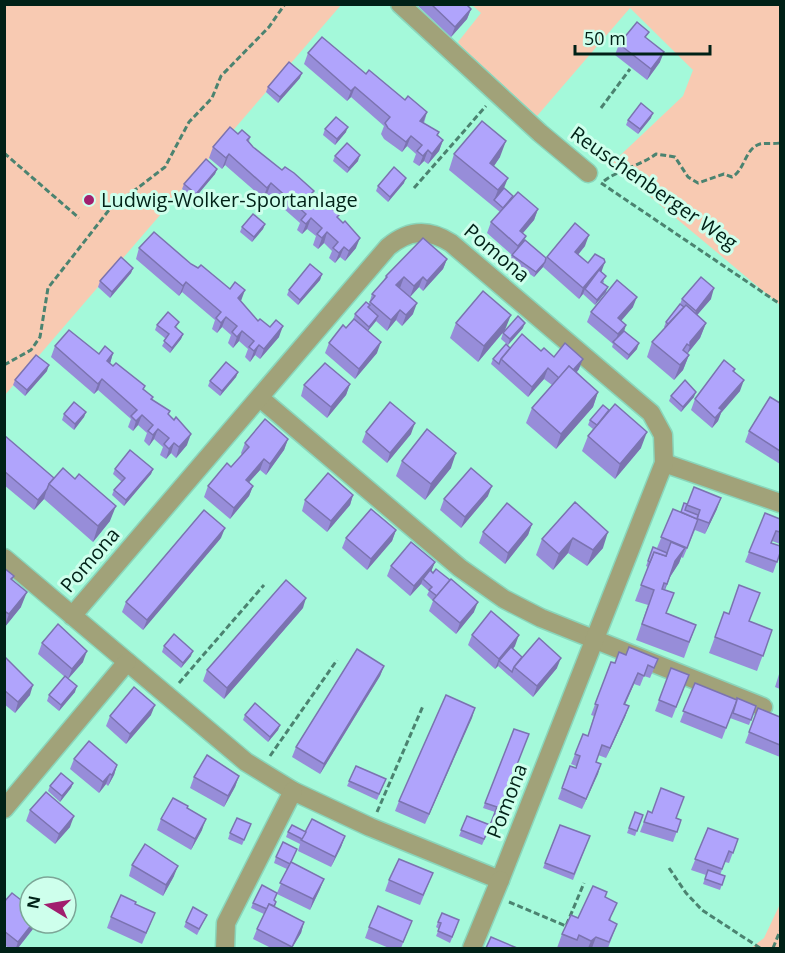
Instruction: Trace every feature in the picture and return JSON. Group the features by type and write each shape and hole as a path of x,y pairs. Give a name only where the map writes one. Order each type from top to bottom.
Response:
{"street":[{"name":"Reuschenberger Weg","path":"400,4 497,93 595,178"},
{"name":"Pomona","path":"72,616 388,247 406,234 425,232 451,243 651,413 663,435 664,463 472,948"},
{"path":"260,398 460,568 504,599 541,618 763,707"},
{"path":"664,463 780,503"},
{"name":"Pomona","path":"4,558 260,770 293,791 497,888"},
{"path":"4,809 127,662"},
{"path":"225,948 226,923 293,791"}],"path":[{"path":"4,365 31,350 40,337 48,288 109,210 165,167 189,122 212,98 221,76 241,53 269,27 285,4"},
{"path":"601,108 630,69"},
{"path":"414,188 497,93"},
{"path":"595,178 642,164 656,154 675,157 688,177 698,183 724,174 732,177 740,173 748,154 759,144 780,143"},
{"path":"4,153 79,218"},
{"name":"Reuschenberger Weg","path":"595,178 780,304"},
{"path":"168,696 264,585"},
{"path":"260,770 337,660"},
{"path":"370,827 423,705"},
{"path":"669,868 686,893 702,910 760,948"},
{"path":"497,888 566,926 584,883"},
{"path":"773,948 780,931"}],"shaded area":[{"name":"Ludwig-Wolker-Sportanlage","path":"5,5 341,5 5,395"},
{"path":"472,5 780,5 780,305 611,164 683,96 693,70 630,8 537,116 482,72 458,42 481,13"},
{"path":"780,904 780,948 751,948 764,938"}],"building":[{"path":"431,4 466,4 471,9 455,27"},
{"path":"637,22 649,32 645,37 664,52 651,69 619,44"},
{"path":"322,37 366,74 369,70 405,100 408,96 427,112 420,121 439,132 437,135 443,140 432,154 428,150 423,156 417,151 422,145 411,136 406,142 388,128 385,123 390,117 355,87 351,91 308,53"},
{"path":"289,62 302,73 280,97 268,87"},
{"path":"641,103 653,113 640,129 628,120"},
{"path":"336,117 348,127 337,139 325,129"},
{"path":"482,121 506,141 490,163 508,178 498,190 454,154"},
{"path":"230,127 238,134 242,130 250,137 247,140 253,147 282,170 285,167 294,173 314,191 312,193 322,201 320,203 327,209 329,206 339,215 337,217 343,223 345,221 360,238 349,251 344,247 339,253 333,248 338,242 327,232 322,238 317,234 322,228 311,218 306,224 301,220 306,214 271,183 267,188 229,154 226,158 213,147"},
{"path":"347,143 360,155 349,168 335,156"},
{"path":"206,159 217,169 196,194 184,184"},
{"path":"394,167 406,178 390,197 378,186"},
{"path":"504,188 513,196 503,208 494,200"},
{"path":"518,192 538,209 520,231 526,236 518,246 491,222"},
{"path":"253,214 265,224 254,237 242,227"},
{"path":"575,223 589,235 575,252 588,263 595,254 605,262 583,288 547,257"},
{"path":"154,232 191,264 198,268 201,265 230,289 235,282 245,290 238,298 258,321 260,319 270,327 276,320 283,326 264,349 259,345 254,351 249,347 254,341 242,331 237,337 232,332 237,326 226,317 221,323 216,318 221,312 186,282 183,286 139,248"},
{"path":"423,238 447,259 427,281 423,277 414,286 404,277 396,285 417,303 406,315 400,310 391,320 370,302 375,296 372,294"},
{"path":"525,240 546,258 536,272 512,255"},
{"path":"121,257 133,268 112,292 100,281"},
{"path":"310,264 322,274 300,300 289,290"},
{"path":"599,270 606,276 601,282 608,287 597,300 585,289"},
{"path":"701,277 714,288 696,311 682,299"},
{"path":"617,280 637,297 618,318 626,325 618,334 591,312"},
{"path":"483,291 511,315 484,346 456,323"},
{"path":"366,302 378,316 369,327 355,314"},
{"path":"680,304 684,307 668,324 666,322"},
{"path":"686,305 706,323 690,342 690,346 687,344 683,350 689,355 680,365 652,342"},
{"path":"168,312 179,322 175,327 183,334 172,348 164,341 169,334 157,325"},
{"path":"518,316 525,323 510,339 503,333"},
{"path":"354,319 381,342 359,369 329,343 343,325 346,328"},
{"path":"69,330 99,354 105,346 113,353 107,361 113,366 116,363 145,386 143,389 153,397 151,399 170,411 168,414 174,420 176,417 191,434 179,447 174,443 169,449 164,444 169,438 158,429 153,435 148,431 153,425 142,415 136,421 131,416 137,410 102,379 98,384 55,346"},
{"path":"624,331 639,343 629,355 613,342"},
{"path":"522,334 541,351 544,348 554,357 565,343 583,359 573,370 569,366 559,378 548,368 532,387 501,359"},
{"path":"506,344 510,348 499,364 493,359"},
{"path":"36,355 49,365 27,390 15,380"},
{"path":"724,360 744,380 719,408 722,410 715,418 695,399"},
{"path":"226,362 238,372 222,391 210,381"},
{"path":"325,363 350,384 331,407 304,385"},
{"path":"569,366 598,392 561,434 532,408"},
{"path":"685,380 696,392 683,407 671,396"},
{"path":"770,397 780,403 780,451 749,431"},
{"path":"74,402 86,412 75,424 64,414"},
{"path":"390,402 415,423 390,453 366,432"},
{"path":"615,404 647,432 620,464 588,436"},
{"path":"603,405 609,410 597,425 590,420"},
{"path":"265,419 288,439 270,464 264,459 246,480 253,486 234,508 208,486 227,463 231,467 249,447 245,443"},
{"path":"427,429 456,453 431,484 402,461"},
{"path":"4,435 54,478 38,500 4,471"},
{"path":"130,450 153,469 126,500 114,490 125,478 115,469"},
{"path":"63,468 75,479 79,474 116,506 98,526 49,484"},
{"path":"471,468 492,486 465,517 444,499"},
{"path":"328,473 353,495 331,521 305,500"},
{"path":"694,487 721,498 709,523 698,519 687,548 661,537 673,509 697,519 700,510 687,505"},
{"path":"575,502 608,532 593,550 573,538 559,554 542,539"},
{"path":"507,503 532,524 508,553 483,532"},
{"path":"684,503 687,504 685,510 698,515 697,519 681,512"},
{"path":"371,509 396,530 371,559 346,538"},
{"path":"204,510 225,528 147,620 126,602"},
{"path":"765,513 780,519 780,532 776,531 771,543 780,546 777,562 749,552"},
{"path":"411,542 435,562 414,586 391,566"},
{"path":"671,542 685,548 675,561 667,584 664,583 662,589 674,593 666,613 696,625 689,642 642,624 654,590 641,585 654,552 666,556"},
{"path":"653,547 667,553 666,556 654,552 650,562 648,561"},
{"path":"4,568 14,576 11,579 27,592 9,614 4,611"},
{"path":"436,569 450,580 437,596 429,590 432,587 423,579 430,570 433,573"},
{"path":"451,579 478,602 460,623 433,600"},
{"path":"286,580 306,598 227,688 207,670"},
{"path":"739,585 760,593 749,621 772,630 763,656 715,637 724,612 729,614"},
{"path":"491,611 519,635 499,659 472,635"},
{"path":"58,624 87,651 72,669 42,643"},
{"path":"174,634 193,651 183,663 164,646"},
{"path":"539,638 561,658 537,686 514,667"},
{"path":"511,647 522,657 512,672 499,661"},
{"path":"629,647 658,659 654,668 648,665 644,676 638,673 624,704 629,706 610,748 602,745 596,762 601,764 586,799 562,788 570,766 576,768 580,756 575,754 583,734 588,736 598,705 595,704 611,662 615,663 619,652 626,655"},
{"path":"357,649 384,666 324,764 296,747"},
{"path":"6,658 33,685 18,702 4,690 4,659"},
{"path":"671,668 689,675 676,707 659,700"},
{"path":"65,676 77,686 61,705 49,695"},
{"path":"695,683 737,700 726,728 683,711"},
{"path":"134,687 155,705 130,734 110,716"},
{"path":"446,695 475,708 429,814 399,801"},
{"path":"737,698 756,706 751,720 733,713"},
{"path":"255,703 280,725 270,737 245,715"},
{"path":"758,708 780,717 780,745 749,732"},
{"path":"514,729 529,734 500,808 505,810 496,832 489,829 484,839 461,830 467,816 490,825 497,807 485,803"},
{"path":"89,741 117,765 112,775 110,774 103,782 74,759"},
{"path":"207,755 239,776 228,796 194,777"},
{"path":"356,766 386,779 379,794 349,781"},
{"path":"61,773 73,783 62,796 50,786"},
{"path":"661,788 684,797 676,818 681,820 677,832 644,822 648,811 652,813"},
{"path":"46,792 74,816 59,834 30,810"},
{"path":"173,798 206,819 195,839 161,819"},
{"path":"635,812 643,815 637,831 629,828"},
{"path":"237,818 251,824 244,840 230,833"},
{"path":"312,819 345,836 335,857 301,840"},
{"path":"292,825 306,832 302,839 288,832"},
{"path":"560,825 590,836 574,874 545,863"},
{"path":"708,828 738,839 733,853 729,851 722,869 695,859"},
{"path":"283,842 297,849 290,864 276,857"},
{"path":"145,844 178,866 166,885 132,865"},
{"path":"399,859 433,873 423,895 389,880"},
{"path":"291,862 324,879 313,899 280,883"},
{"path":"708,870 725,876 722,885 705,879"},
{"path":"262,885 277,893 274,906 269,904 267,909 253,903"},
{"path":"593,886 607,892 605,897 617,903 609,920 617,924 609,942 596,937 591,941 579,935 577,940 562,934 571,915 578,918"},
{"path":"12,893 18,898 18,935 24,935 18,942 4,931 4,902"},
{"path":"121,895 155,913 146,933 111,917"},
{"path":"269,904 304,922 292,947 257,929"},
{"path":"378,906 412,921 403,942 369,927"},
{"path":"193,907 207,915 199,929 186,922"},
{"path":"442,913 459,920 452,937 438,931 441,923 438,922"},
{"path":"491,937 517,948 486,948"}],"place":[{"name":"Ludwig-Wolker-Sportanlage","path":"89,200"}]}
